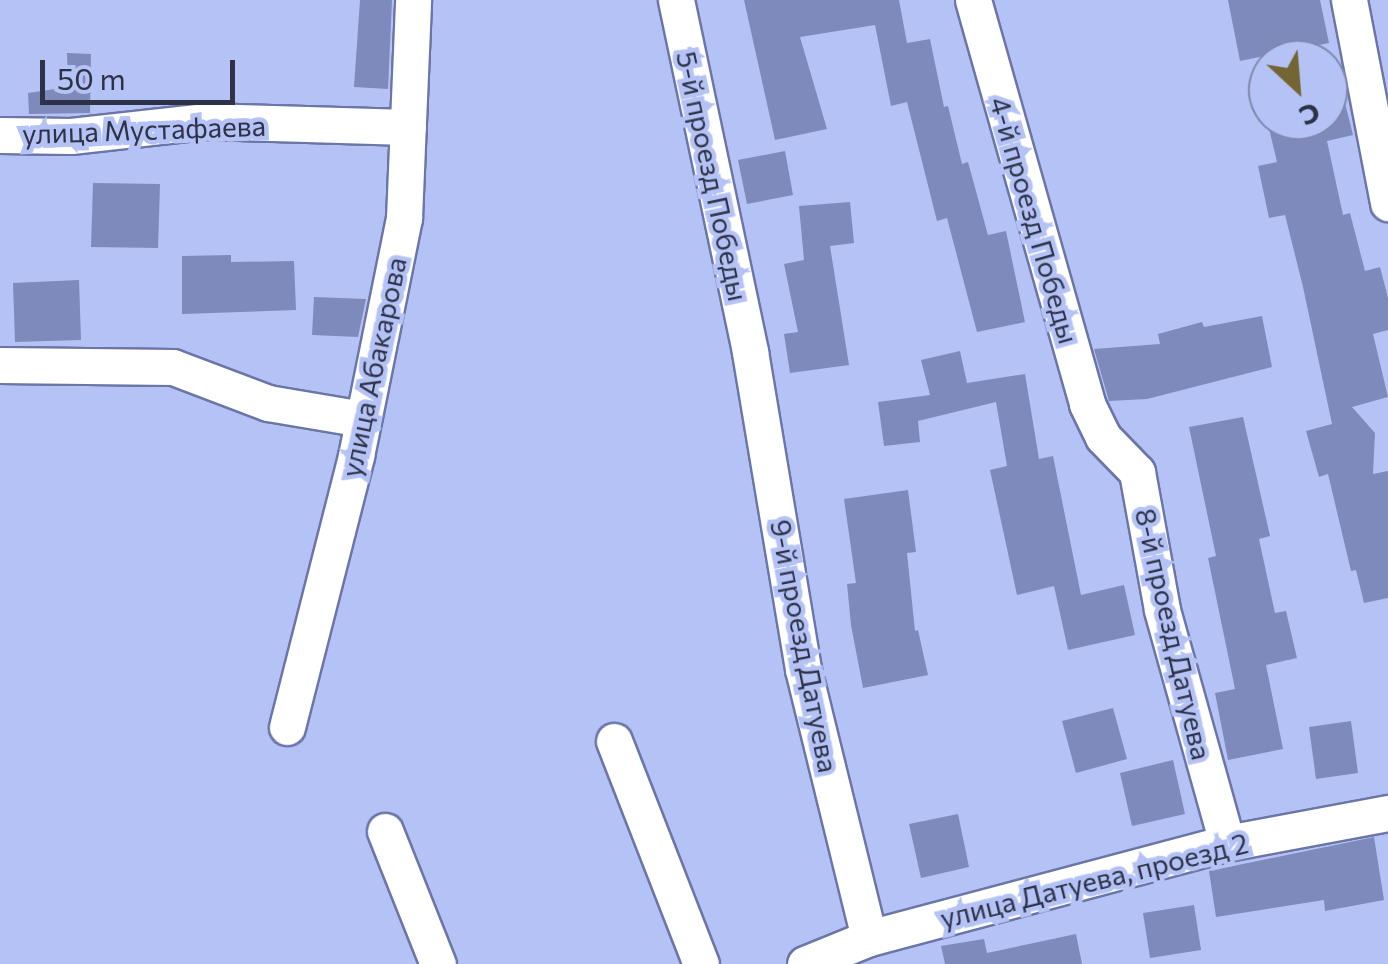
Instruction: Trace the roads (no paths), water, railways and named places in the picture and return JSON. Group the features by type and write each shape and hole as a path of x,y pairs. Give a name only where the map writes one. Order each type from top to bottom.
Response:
{"street":[{"name":"улица Абакарова","path":"286,726 364,419 404,218 414,0"},
{"name":"5-й проезд Победы","path":"676,0 750,352"},
{"name":"4-й проезд Победы","path":"973,0 1087,404 1104,437"},
{"path":"1349,0 1388,203"},
{"name":"улица Мустафаева","path":"0,134 70,136 204,122 408,127"},
{"name":"9-й проезд Датуева","path":"750,352 804,669 868,938"},
{"path":"0,366 173,367 268,403 364,419"},
{"name":"8-й проезд Датуева","path":"1104,437 1138,472 1162,610 1227,843"},
{"path":"614,740 701,964"},
{"name":"улица Датуева, проезд 2","path":"805,964 868,938 1227,843 1388,813"},
{"path":"385,832 438,964"}]}
